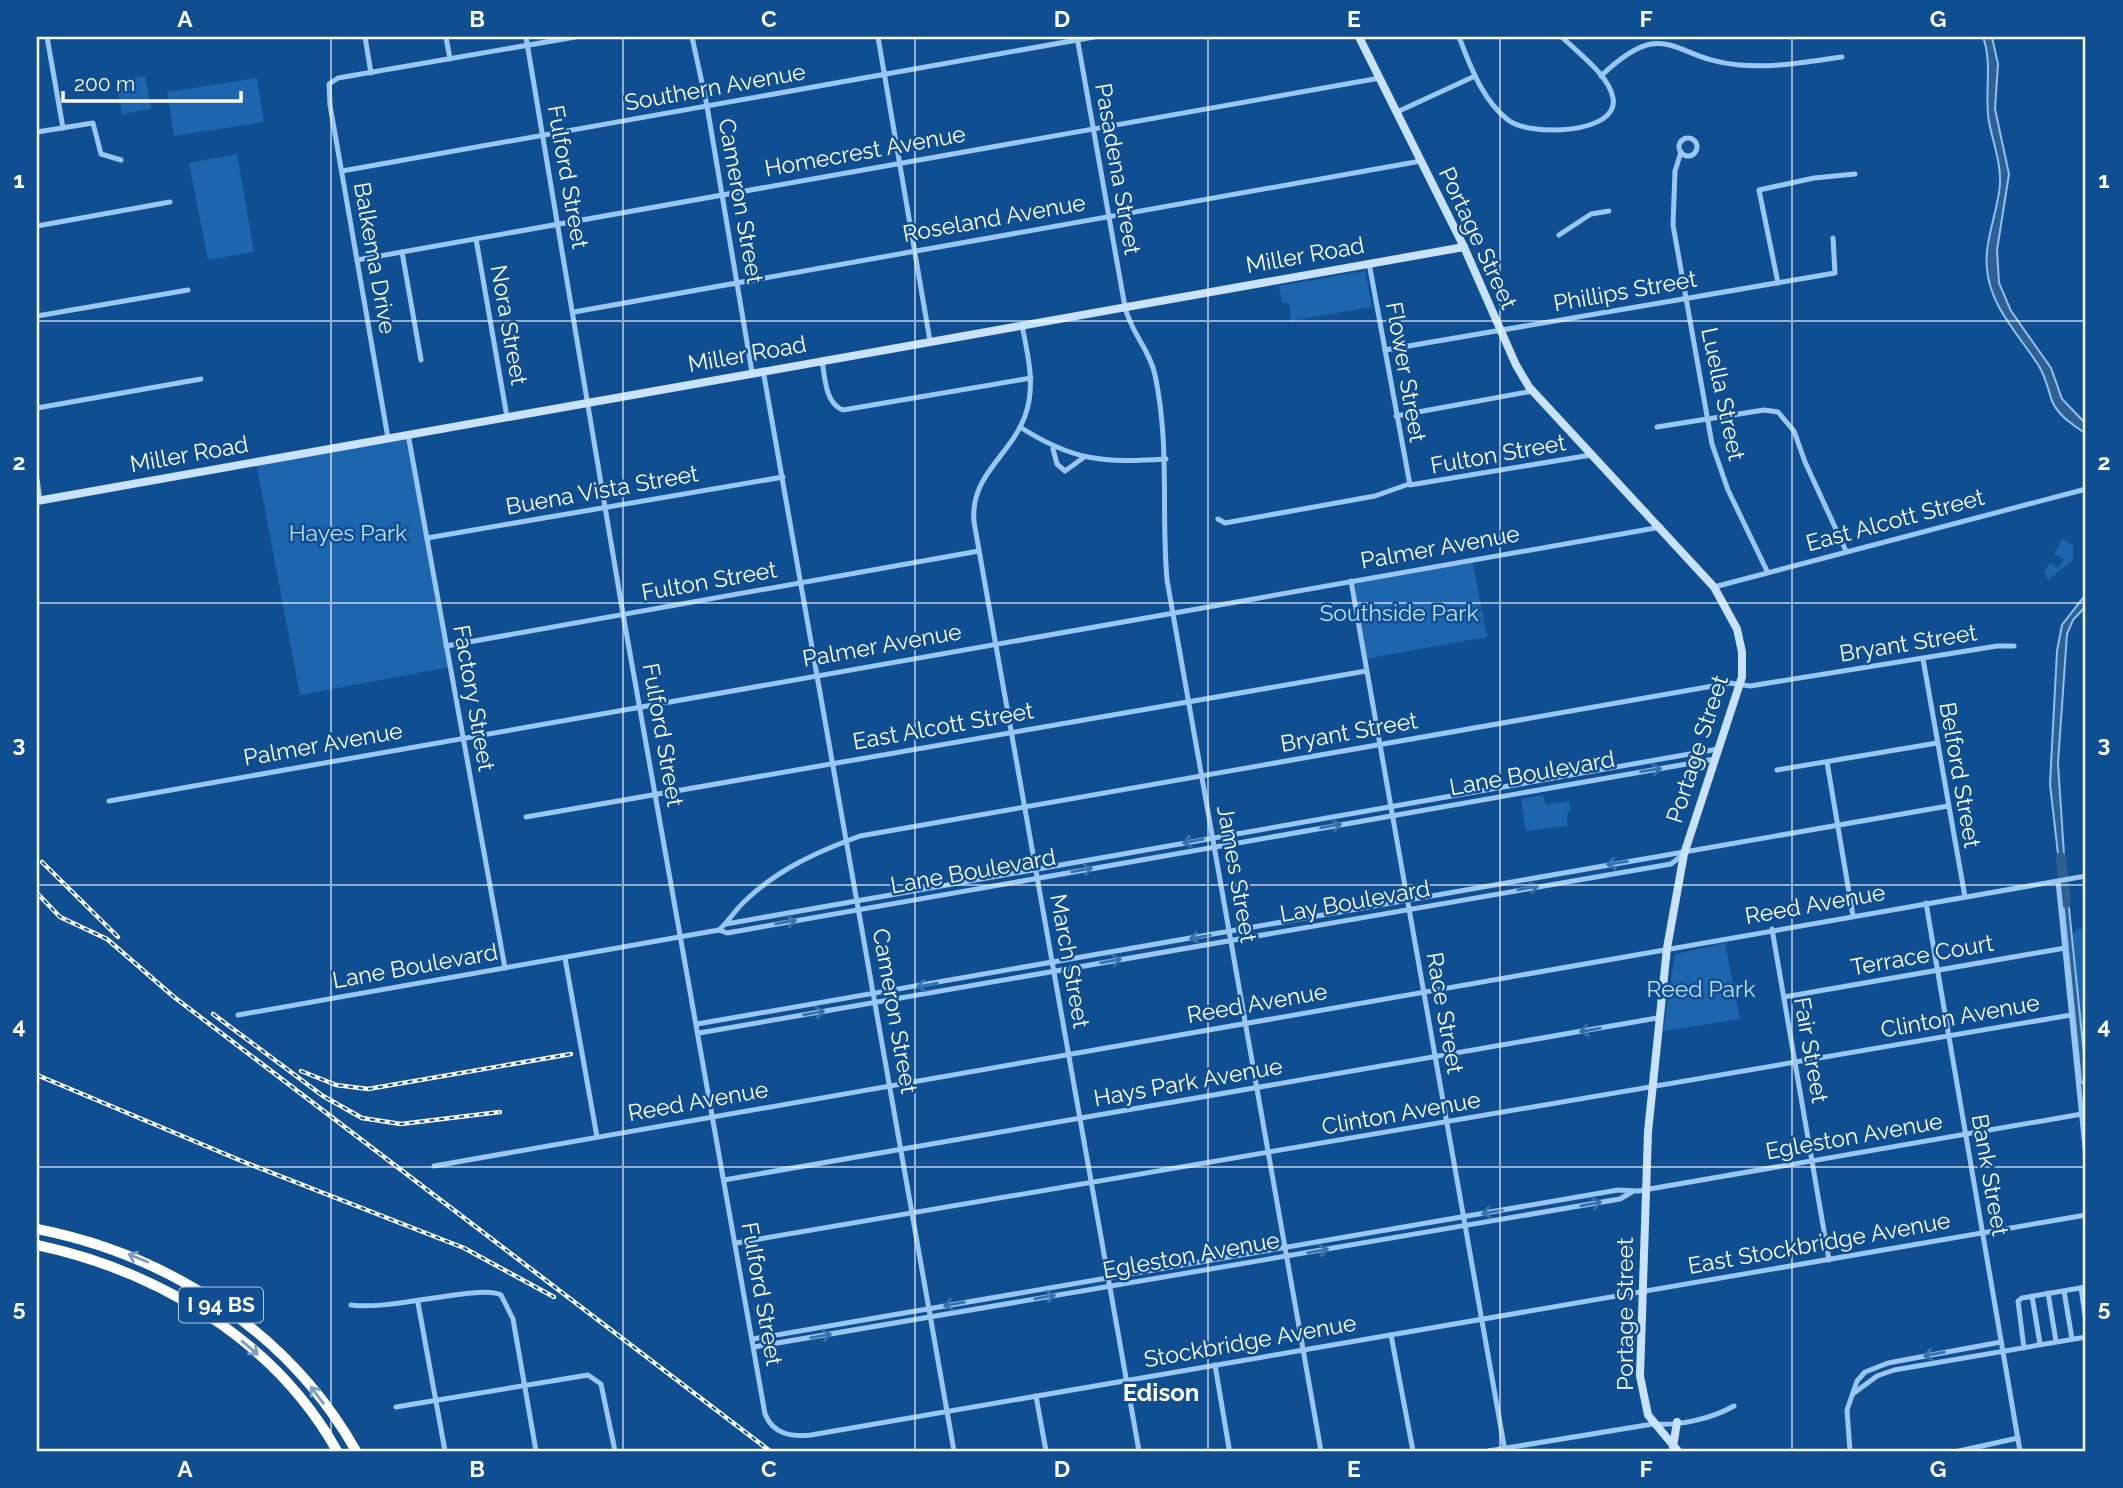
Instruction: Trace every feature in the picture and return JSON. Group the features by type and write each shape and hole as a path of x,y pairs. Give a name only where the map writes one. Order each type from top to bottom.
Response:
{"highway":[{"name":"I 94 BS","path":"37,1229 92,1242 130,1255 176,1276 209,1296 251,1328 297,1370 356,1451"},
{"name":"I 94 BS","path":"37,1245 96,1260 138,1276 213,1319 282,1379 337,1451"}],"main road":[{"name":"Portage Street","path":"1359,37 1464,247 1500,330 1533,391 1714,587 1733,618 1741,641 1741,685 1684,854 1657,1018 1651,1088 1640,1376 1645,1408 1653,1424 1675,1449"},
{"name":"Miller Road","path":"39,501 1464,247"},
{"path":"1675,1449 1677,1422"}],"street":[{"path":"47,37 63,128"},
{"path":"365,37 371,73 575,37"},
{"path":"446,37 450,59"},
{"name":"Fulford Street","path":"526,37 623,614 765,1414 782,1433"},
{"name":"Cameron Street","path":"692,37 723,194 752,372"},
{"path":"878,37 930,341"},
{"name":"Southern Avenue","path":"342,171 1094,37"},
{"path":"1460,37 1475,76 1506,119 1526,129 1544,131 1595,123 1608,114 1614,99 1601,76 1562,37"},
{"name":"Pasadena Street","path":"1077,38 1125,307"},
{"path":"1601,76 1626,54 1658,43 1681,47 1708,60 1743,66 1842,57"},
{"name":"Balkema Drive","path":"371,73 338,78 329,85 330,105 388,438"},
{"path":"1397,112 1475,76"},
{"name":"Homecrest Avenue","path":"357,260 1092,127 1380,78"},
{"path":"37,132 93,123 101,154 121,160"},
{"name":"Luella Street","path":"1681,152 1675,170 1673,225 1688,299 1707,421 1718,465 1766,571"},
{"name":"Roseland Avenue","path":"574,312 1421,161"},
{"path":"1778,283 1759,190 1814,178 1855,174"},
{"path":"37,226 170,202"},
{"path":"1559,235 1591,214 1609,211"},
{"name":"Phillips Street","path":"1385,350 1835,273 1833,238"},
{"name":"Nora Street","path":"476,239 507,417"},
{"path":"402,252 421,360"},
{"name":"Flower Street","path":"1369,263 1410,484"},
{"path":"37,316 188,290"},
{"name":"James Street","path":"1125,307 1131,328 1153,364 1164,429 1166,565 1172,612 1321,1451"},
{"name":"March Street","path":"1022,325 1031,378 1027,409 1020,427 974,494 972,505 1139,1451"},
{"path":"822,360 829,397 834,405 843,410 1031,378"},
{"name":"Cameron Street","path":"762,370 848,841 954,1451"},
{"path":"37,408 201,379"},
{"path":"1396,416 1533,391"},
{"path":"1657,427 1700,418 1707,421 1764,410 1783,416 1798,438 1808,470 1846,551"},
{"path":"1020,427 1054,449 1083,458 1123,461 1166,459"},
{"name":"Factory Street","path":"408,434 505,968"},
{"path":"1054,449 1057,464 1065,471 1083,458"},
{"name":"Fulton Street","path":"1218,519 1225,523 1367,498 1410,484 1592,454"},
{"name":"Buena Vista Street","path":"427,538 783,477"},
{"path":"37,479 39,501"},
{"name":"East Alcott Street","path":"1714,587 1766,571 2086,489"},
{"name":"Palmer Avenue","path":"109,800 1661,527"},
{"name":"Fulton Street","path":"446,646 979,551"},
{"name":"Race Street","path":"1351,581 1505,1450"},
{"name":"Bryant Street","path":"719,930 747,899 781,872 815,853 848,841 1202,775 1730,683 1750,686 2014,646"},
{"name":"Belford Street","path":"1923,659 1965,897"},
{"name":"East Alcott Street","path":"526,817 1367,670"},
{"path":"1777,770 1937,743"},
{"name":"Lane Boulevard","path":"726,924 1718,749"},
{"name":"Lane Boulevard","path":"238,1015 719,930 727,933 1715,759"},
{"path":"1827,762 1853,916"},
{"path":"1583,773 1585,781"},
{"path":"1489,789 1490,798"},
{"name":"Lay Boulevard","path":"697,1024 1948,806"},
{"path":"1300,822 1302,831"},
{"path":"1126,853 1127,862"},
{"name":"Lay Boulevard","path":"699,1033 1671,864 1684,854"},
{"path":"1584,869 1586,878"},
{"name":"Reed Avenue","path":"433,1166 2086,876"},
{"path":"2062,880 2065,948 2086,1158"},
{"path":"944,884 946,894"},
{"path":"1494,885 1496,894"},
{"name":"Bank Street","path":"1926,903 2020,1451"},
{"path":"1318,916 1319,925"},
{"name":"Fair Street","path":"1772,929 1829,1260"},
{"path":"1139,947 1140,956"},
{"name":"Terrace Court","path":"1784,997 2065,948"},
{"path":"565,958 597,1137"},
{"path":"963,978 964,987"},
{"path":"784,1009 785,1018"},
{"name":"Clinton Avenue","path":"736,1243 2071,1015"},
{"name":"Hays Park Avenue","path":"724,1180 1657,1018"},
{"name":"Egleston Avenue","path":"754,1347 1620,1199 1632,1192 1647,1189 2082,1114"},
{"name":"Egleston Avenue","path":"753,1339 1552,1201 1618,1190 1632,1192"},
{"path":"1552,1201 1554,1210"},
{"name":"East Stockbridge Avenue","path":"1642,1292 2086,1215"},
{"path":"1373,1232 1374,1241"},
{"path":"1196,1262 1198,1271"},
{"path":"2024,1348 2018,1301 2083,1287 2086,1322"},
{"path":"2064,1291 2072,1339"},
{"path":"351,1305 380,1307 484,1292 495,1293 504,1299 513,1319 536,1451"},
{"name":"Stockbridge Avenue","path":"782,1433 811,1435 1642,1292"},
{"path":"1019,1293 1020,1301"},
{"path":"2048,1293 2056,1341"},
{"path":"2032,1296 2040,1344"},
{"path":"418,1303 444,1451"},
{"path":"840,1324 842,1332"},
{"path":"1391,1335 1413,1451"},
{"path":"1854,1393 1877,1376 1894,1370 2086,1338"},
{"path":"1850,1451 1846,1420 1849,1402 1857,1381 1875,1366 2001,1342"},
{"path":"1215,1365 1229,1448"},
{"path":"396,1407 580,1375 596,1378 603,1391 615,1451"},
{"path":"1036,1396 1046,1451"},
{"path":"1489,1451 1716,1415 1734,1406"},
{"path":"1959,1451 2018,1438"},
{"path":"2085,1451 2086,1441"}],"green space":[{"path":"145,76 151,109 122,114 116,82"},
{"path":"257,78 264,122 174,136 167,92"},
{"path":"237,154 254,252 208,260 189,163"},
{"path":"1365,271 1372,307 1291,321 1289,303 1282,302 1279,286"},
{"name":"Hayes Park","path":"408,434 450,667 300,695 256,462"},
{"path":"2062,539 2073,545 2073,560 2048,580 2044,572 2050,563 2058,568 2064,559 2054,554"},
{"name":"Southside Park","path":"1472,560 1487,637 1365,659 1351,581"},
{"path":"1543,795 1546,805 1569,801 1571,811 1568,811 1567,826 1526,831 1521,799"},
{"path":"2086,928 2086,1074 2073,934 2077,929"},
{"name":"Reed Park","path":"1725,943 1740,1019 1663,1031 1675,954"}],"shaded area":[{"path":"1983,37 1992,37 1998,64 1995,109 2009,174 1997,250 1999,283 2011,311 2051,368 2062,399 2086,424 2086,434 2055,407 2041,370 2007,320 1989,283 1987,247 1999,195 2000,176 1989,122 1988,68"},
{"path":"2086,594 2086,606 2073,620 2067,634 2058,763 2065,870 2060,871 2050,784 2057,651 2062,625"},
{"path":"2067,889 2086,1089 2081,1081 2062,890"}],"waterway":[{"path":"2061,857 2066,903"}],"railway":[{"path":"42,862 118,937"},
{"path":"37,893 60,917 107,939 174,997 770,1451"},
{"path":"213,1014 323,1096 362,1118 401,1124 500,1112"},
{"path":"301,1071 336,1085 368,1089 571,1054"},
{"path":"37,1075 244,1162 464,1248 554,1297"}],"district":[{"name":"Edison","path":"1161,1393"}]}
